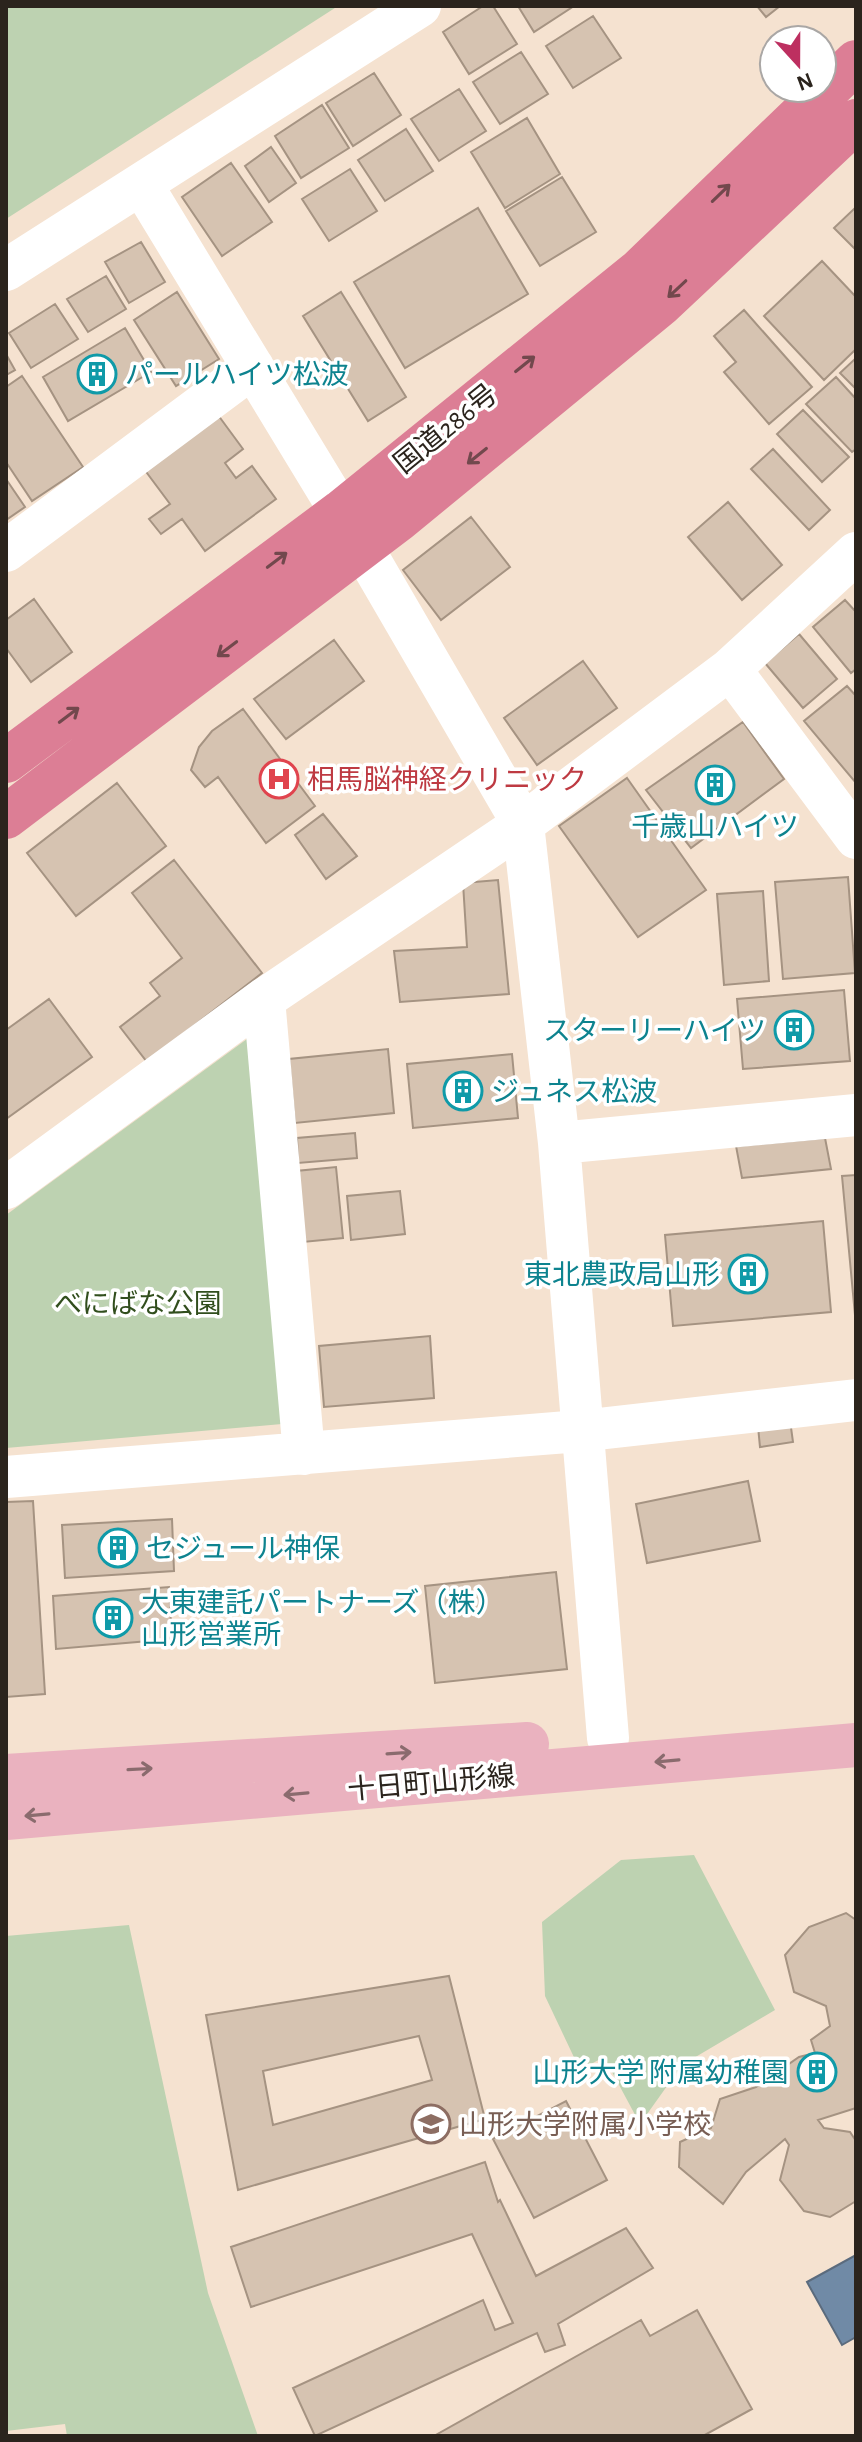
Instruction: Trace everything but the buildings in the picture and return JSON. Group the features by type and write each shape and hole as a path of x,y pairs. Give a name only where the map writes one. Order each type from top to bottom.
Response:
{"highway":[{"name":"国道286号","path":"6,817 352,530 639,271 856,62"},
{"name":"国道286号","path":"6,761 352,530 661,304 856,121"}],"main road":[{"name":"十日町山形線","path":"6,1776 608,1738 856,1718"},
{"name":"十日町山形線","path":"6,1818 856,1745"}],"street":[{"path":"6,270 420,6"},
{"path":"142,185 352,530 523,824 559,1143 580,1431 608,1738"},
{"path":"6,551 253,367"},
{"path":"6,1188 264,999 523,824 730,669 856,553"},
{"path":"730,669 856,838"},
{"path":"264,999 304,1454"},
{"path":"559,1143 856,1115"},
{"path":"6,1477 580,1431 856,1400"}],"green space":[{"path":"6,6 338,6 6,219"},
{"name":"べにばな公園","path":"247,1039 282,1424 6,1448 6,1215"},
{"path":"694,1855 775,2010 682,2065 640,2124 604,2057 580,2070 545,1996 542,1922 621,1860"},
{"path":"129,1925 208,2293 258,2436 67,2436 65,2424 6,2431 6,1936"}],"water":[{"path":"856,2255 856,2337 842,2345 807,2282"}],"place":[{"name":"パールハイツ松波","path":"97,374"},
{"name":"相馬脳神経クリニック","path":"279,779"},
{"name":"千歳山ハイツ","path":"715,785"},
{"name":"スターリーハイツ","path":"794,1030"},
{"name":"ジュネス松波","path":"463,1091"},
{"name":"東北農政局山形","path":"748,1274"},
{"name":"セジュール神保","path":"118,1548"},
{"name":"大東建託パートナーズ（株） 山形営業所","path":"113,1618"},
{"name":"山形大学 附属幼稚園","path":"817,2072"},
{"name":"山形大学附属小学校","path":"431,2124"}]}
